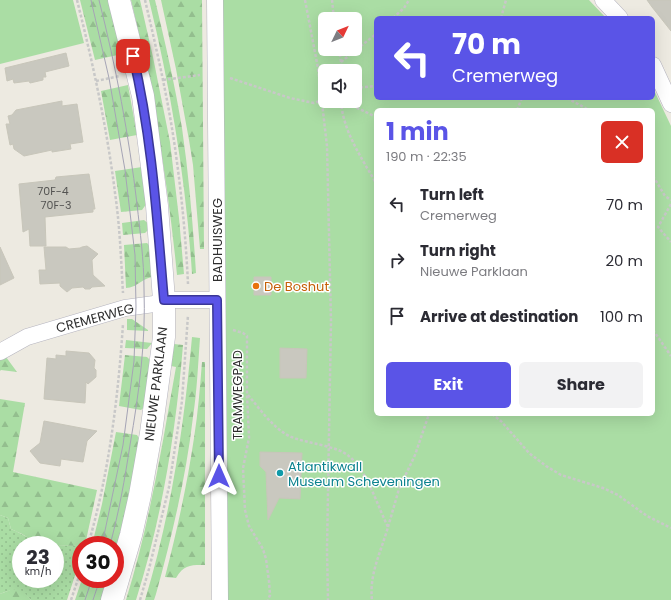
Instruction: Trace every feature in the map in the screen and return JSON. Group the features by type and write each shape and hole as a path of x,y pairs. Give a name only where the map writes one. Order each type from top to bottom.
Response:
{"main road":[{"name":"NIEUWE PARKLAAN","path":"112,600 131,535 151,434 164,337 164,300 157,206 143,96 119,0"}],"street":[{"name":"BADHUISWEG","path":"215,0 220,600"},
{"path":"603,0 618,16"},
{"path":"655,70 671,104"},
{"name":"CREMERWEG","path":"0,352 27,337 125,308 154,304 164,300 217,300"}],"path":[{"path":"77,0 99,96 109,148 120,236 125,308 121,358 110,441 95,523 91,536"},
{"path":"305,0 318,68"},
{"path":"332,0 333,12"},
{"path":"395,16 404,8 409,0"},
{"path":"502,16 506,0"},
{"path":"340,56 341,62 374,36"},
{"path":"163,80 216,73 290,98 314,103 318,102"},
{"path":"362,87 374,86"},
{"path":"571,100 585,108"},
{"path":"323,108 327,146 330,268 331,372 328,600"},
{"path":"342,108 346,128 374,179"},
{"path":"358,108 374,115"},
{"path":"655,179 665,196 671,200"},
{"path":"671,204 658,227 671,242"},
{"name":"TRAMWEGPAD","path":"218,327 243,332 247,336 249,438 243,468 245,510 249,526 263,549 266,559 270,595 268,600"},
{"path":"655,333 671,356"},
{"path":"247,394 270,420 289,435 344,452 356,463 371,489 388,527"},
{"path":"372,600 371,584 374,568 399,489 415,455 417,444 428,416"},
{"path":"495,416 502,420 529,453 546,466 561,475 603,488 618,495 647,516 671,528"},
{"path":"71,600 75,588"}],"green space":[{"path":"0,0 73,0 84,43 0,64"},
{"path":"80,0 109,0 122,54 95,60"},
{"path":"131,0 140,0 170,142 184,274 177,275 159,137"},
{"path":"149,0 155,0 182,128 189,182 195,255 196,273 192,274 182,170 171,102"},
{"path":"161,0 202,0 204,249 200,249 193,165 176,69"},
{"path":"222,0 589,0 604,16 374,16 374,100 655,100 655,92 671,126 671,600 226,600"},
{"path":"128,85 137,135 110,140 101,91"},
{"path":"142,167 147,203 142,210 121,212 115,171"},
{"path":"144,220 150,225 150,228 145,233 123,235 122,223"},
{"path":"147,243 152,248 154,277 150,277 130,288 126,288 124,245"},
{"path":"127,319 132,319 148,331 127,330"},
{"path":"192,337 200,338 196,397 187,462 173,528 156,594 154,600 145,600 162,535 175,470 185,404"},
{"path":"126,340 152,343 147,349 125,348"},
{"path":"174,344 183,345 167,474 153,538 136,600 126,600 149,513 160,455 176,367 171,366"},
{"path":"125,355 147,357 151,361 146,406 141,410 119,406"},
{"path":"6,357 17,372 0,371 0,360"},
{"path":"202,362 205,362 205,565 189,566 182,570 176,578 165,577 174,542 191,456 198,410"},
{"path":"0,399 25,403 13,472 97,490 87,536 72,536 72,546 64,546 64,536 25,536 11,529 8,518 0,515"},
{"path":"116,432 137,435 141,442 121,536 94,536"},
{"path":"0,515 8,518 11,529 25,536 12,536 12,588 64,588 64,545 72,546 72,585 67,600 31,600 17,590 0,594"},
{"path":"79,588 107,588 103,600 75,600"},
{"path":"13,589 23,591 31,600 0,600 0,594"}],"building":[{"path":"647,0 671,0 671,31 652,7"},
{"path":"66,53 69,66 45,72 46,77 43,77 43,80 30,83 29,81 14,83 13,79 7,81 5,68"},
{"path":"62,101 62,106 77,104 83,142 70,144 71,149 52,152 52,150 24,156 14,149 13,144 10,145 6,124 10,124 8,116 12,115 16,110"},
{"path":"89,174 95,209 93,209 93,212 45,217 46,246 30,246 29,229 23,232 19,184 55,180 56,177"},
{"path":"87,246 98,254 92,260 93,275 105,286 92,287 90,289 85,289 83,287 72,288 67,292 60,286 60,283 40,284 39,270 46,270 44,247 66,247 69,249"},
{"path":"0,247 14,278 0,285"},
{"path":"254,277 271,277 271,295 254,295"},
{"path":"280,348 307,349 306,378 280,378"},
{"path":"66,351 89,353 95,360 94,368 96,370 96,377 88,384 86,382 85,403 44,399 47,358 56,359 56,355 66,356"},
{"path":"44,421 97,431 87,441 83,462 61,459 60,466 40,463 30,451 40,443"},
{"path":"260,452 302,453 300,499 279,498 268,520 266,472 260,466"}],"tram line":[{"path":"91,0 109,78 125,170 135,255 136,307 134,361 123,445 104,536"},
{"path":"99,0 126,127 141,236 144,278 144,328 139,386 124,482 112,536"},
{"path":"85,600 89,588"},
{"path":"93,600 97,588"}],"place":[{"name":"De Boshut","path":"256,286"},
{"name":"Atlantikwall Museum Scheveningen","path":"280,473"}],"route":[{"path":"133,56 143,96 157,206 164,300 217,300 219,476"}]}
